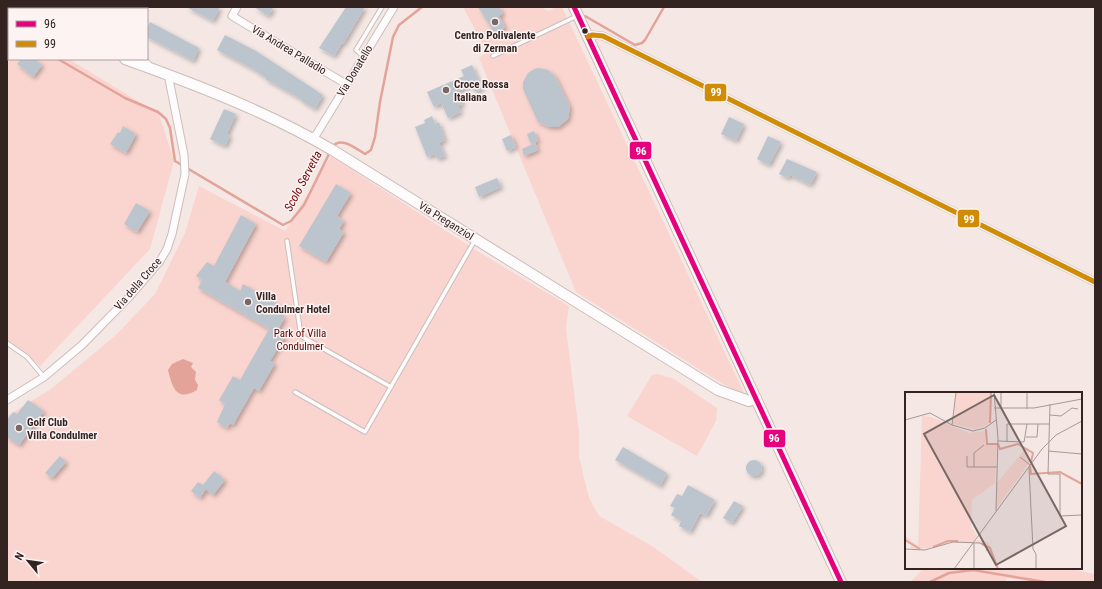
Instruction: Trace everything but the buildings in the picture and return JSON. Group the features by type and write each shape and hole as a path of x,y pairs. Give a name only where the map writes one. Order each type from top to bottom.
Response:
{"street":[{"name":"Via Andrea Palladio","path":"238,7 232,16 346,84"},
{"name":"Via Donatello","path":"315,138 346,84 394,7"},
{"path":"576,11 840,582"},
{"path":"588,37 592,35 603,36 1095,282"},
{"name":"Via Preganziol","path":"128,60 234,100 315,138 718,390 750,401 756,398"},
{"name":"Via della Croce","path":"7,400 44,377 82,345 130,296 160,261 172,234 185,174 184,155 168,74"}],"lane":[{"path":"363,56 356,50 382,7"},
{"path":"493,56 576,11"},
{"path":"146,60 153,69"},
{"path":"296,392 365,432 476,239"},
{"path":"287,241 302,336 390,387"},
{"path":"7,343 27,358 44,377"}],"green space":[{"path":"463,7 540,7 549,11 556,7 562,7 744,393 731,389 576,292 479,58 487,52"},
{"path":"7,21 8,60 71,60 159,114 174,161 150,249 40,366 7,343"},
{"name":"Golf Club Villa Condulmer","path":"331,156 477,251 569,306 566,328 579,431 579,457 589,498 599,516 652,546 702,582 7,582 7,416 51,389 116,335 155,294 185,233 199,186 285,231"},
{"path":"658,374 674,379 717,408 716,421 697,456 627,416 652,375"},
{"path":"923,569 1069,569 1095,574 1095,582 1034,582 1007,578 1005,582 910,582"}],"shaded area":[{"path":"183,359 193,363 191,367 196,372 195,380 198,385 197,390 190,394 184,395 180,394 173,387 168,370 172,364"}],"waterway":[{"name":"Scolo Servetta","path":"332,147 336,144 344,143 353,146 365,154 371,150 375,137 380,102 393,37 399,25 422,7"},
{"name":"Scolo Servetta","path":"585,16 635,45 642,43 645,40 664,7"},
{"name":"Scolo Servetta","path":"60,60 125,98 158,112 166,119 170,128 175,161 283,225 291,221 304,205 330,152"},
{"path":"930,582 949,573 973,570 1045,582"}],"transit line":[{"name":"96","path":"574,7 841,582"},
{"name":"99","path":"588,37 592,35 603,36 1095,282"}],"place":[{"name":"Centro Polivalente di Zerman","path":"495,22"},
{"name":"Croce Rossa Italiana","path":"446,90"},
{"name":"Villa Condulmer Hotel","path":"248,302"},
{"name":"Golf Club Villa Condulmer","path":"19,428"}],"park label":[{"name":"Park of Villa Condulmer","path":"300,339"}]}
